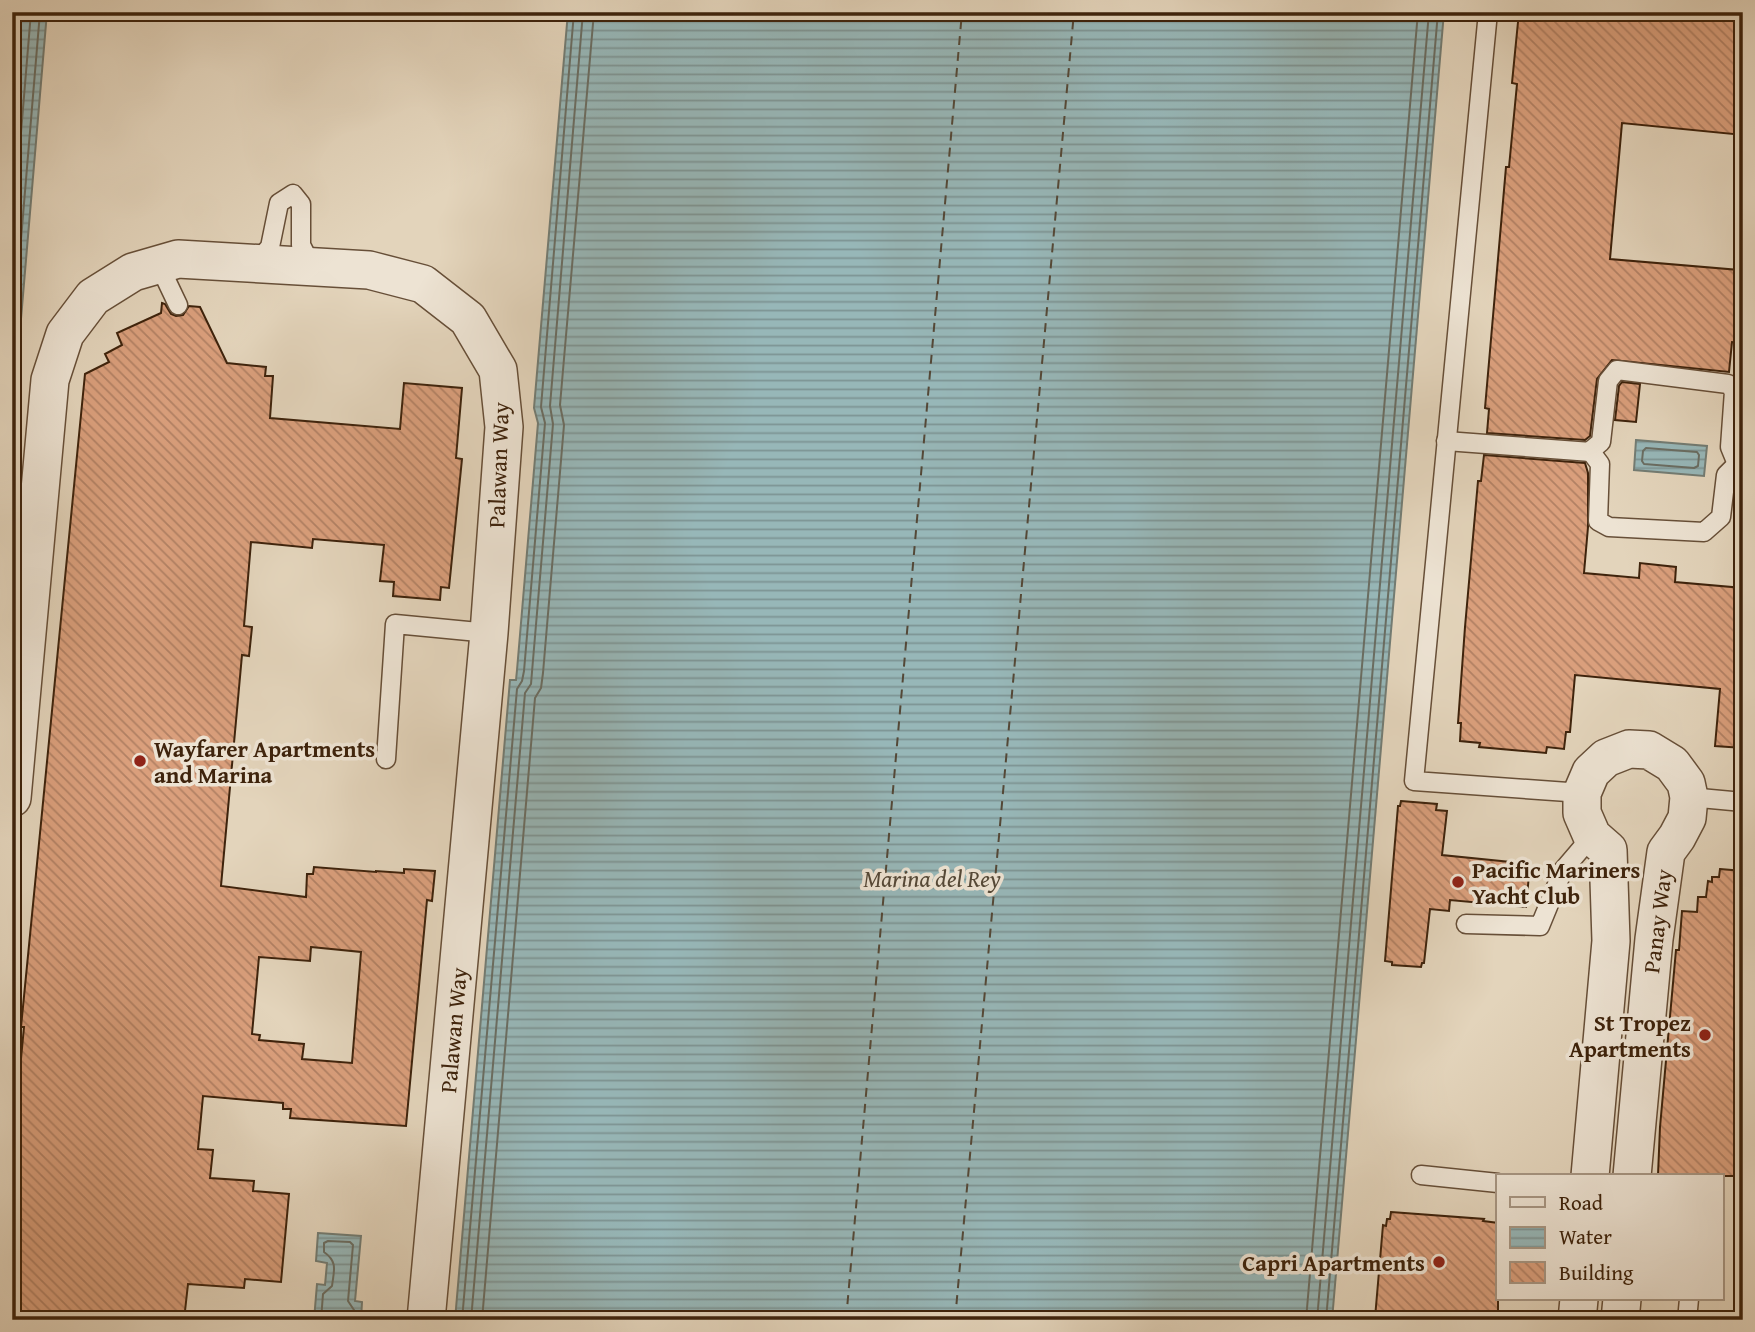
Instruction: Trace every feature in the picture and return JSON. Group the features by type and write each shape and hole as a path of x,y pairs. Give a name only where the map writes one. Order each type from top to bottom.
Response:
{"street":[{"name":"Palawan Way","path":"12,798 50,380 65,334 93,297 133,272 178,259 369,270 423,284 468,319 498,370 504,427 489,633 426,1320"},
{"path":"1582,793 1591,772 1606,758 1629,749 1649,750 1672,764 1686,783 1689,797"},
{"name":"Panay Way","path":"1582,793 1582,813 1592,836 1608,850 1611,941 1590,1174"},
{"name":"Panay Way","path":"1632,1174 1654,939 1666,852 1678,837 1687,818 1689,797"},
{"path":"1577,1320 1579,1300"},
{"path":"1620,1320 1622,1300"}],"lane":[{"path":"1488,12 1414,781 1582,793"},
{"path":"256,264 270,247 279,203 293,194 301,204 301,245 312,267"},
{"path":"159,265 178,305"},
{"path":"1446,441 1589,452 1600,464 1598,522 1609,527 1704,532 1721,517 1726,475 1740,465 1730,447 1734,391 1728,384 1617,370 1608,381 1601,442 1589,452"},
{"path":"386,759 395,624 489,633"},
{"path":"1689,797 1743,802"},
{"path":"1465,924 1539,926 1563,870 1592,836"},
{"path":"1421,1175 1496,1183"},
{"path":"1687,1320 1689,1300"}],"water":[{"path":"12,12 47,12 12,425"},
{"name":"Marina del Rey","path":"568,12 1444,12 1332,1320 455,1320 510,680 516,680 517,670 538,423 534,408"},
{"path":"1636,440 1707,446 1704,476 1634,470"},
{"path":"318,1233 361,1236 355,1301 362,1302 361,1320 314,1320 317,1284 325,1285 327,1263 316,1261"}],"building":[{"path":"1519,12 1651,12 1743,21 1743,135 1622,123 1610,259 1739,270 1736,298 1743,299 1741,343 1732,342 1729,372 1612,360 1597,379 1590,436 1585,440 1487,433 1489,409 1485,408 1506,167 1509,167 1517,84 1512,83"},
{"name":"Wayfarer Apartments and Marina","path":"162,303 176,316 183,315 189,306 200,307 227,363 266,367 265,376 273,376 270,418 400,429 404,383 462,388 456,458 462,459 449,588 441,587 440,600 393,596 394,582 380,581 384,545 313,539 312,548 251,542 244,626 252,627 249,656 242,655 221,886 306,897 307,874 313,874 314,867 404,873 404,869 435,871 432,901 427,900 406,1126 290,1118 291,1109 283,1109 283,1103 203,1096 198,1149 213,1150 210,1178 254,1181 253,1191 289,1194 281,1282 245,1279 244,1288 188,1284 184,1320 12,1320 12,1153 24,1027 21,1027 85,374 109,362 105,354 122,345 117,333 161,313","holes":["311,947 361,952 352,1063 302,1059 304,1044 259,1040 260,1035 252,1034 259,957 310,961"]},
{"path":"1622,382 1640,384 1636,422 1615,420 1619,386"},
{"path":"1484,455 1585,463 1588,473 1588,527 1584,573 1639,578 1640,563 1676,567 1675,582 1743,588 1743,748 1715,746 1720,689 1575,675 1570,732 1566,732 1564,749 1547,747 1546,753 1479,747 1480,743 1460,741 1461,723 1458,723 1465,627 1478,481 1481,481"},
{"name":"Pacific Mariners Yacht Club","path":"1401,801 1437,804 1436,810 1447,811 1442,855 1530,864 1526,907 1450,900 1449,911 1430,909 1424,963 1421,967 1392,965 1392,962 1385,961 1398,806"},
{"name":"St Tropez Apartments","path":"1720,869 1743,871 1743,1176 1658,1174 1676,950 1679,950 1682,911 1697,912 1698,897 1706,897 1708,881 1712,882 1712,877 1719,877"},
{"name":"Capri Apartments","path":"1391,1212 1484,1219 1483,1221 1496,1223 1498,1320 1375,1318 1383,1225 1386,1226 1387,1219 1390,1219"}],"ferry route":[{"path":"846,1320 962,12"},
{"path":"955,1320 1074,12"}],"place":[{"name":"Wayfarer Apartments and Marina","path":"140,761"},
{"name":"Pacific Mariners Yacht Club","path":"1458,882"},
{"name":"St Tropez Apartments","path":"1705,1035"},
{"name":"Capri Apartments","path":"1439,1262"}]}
